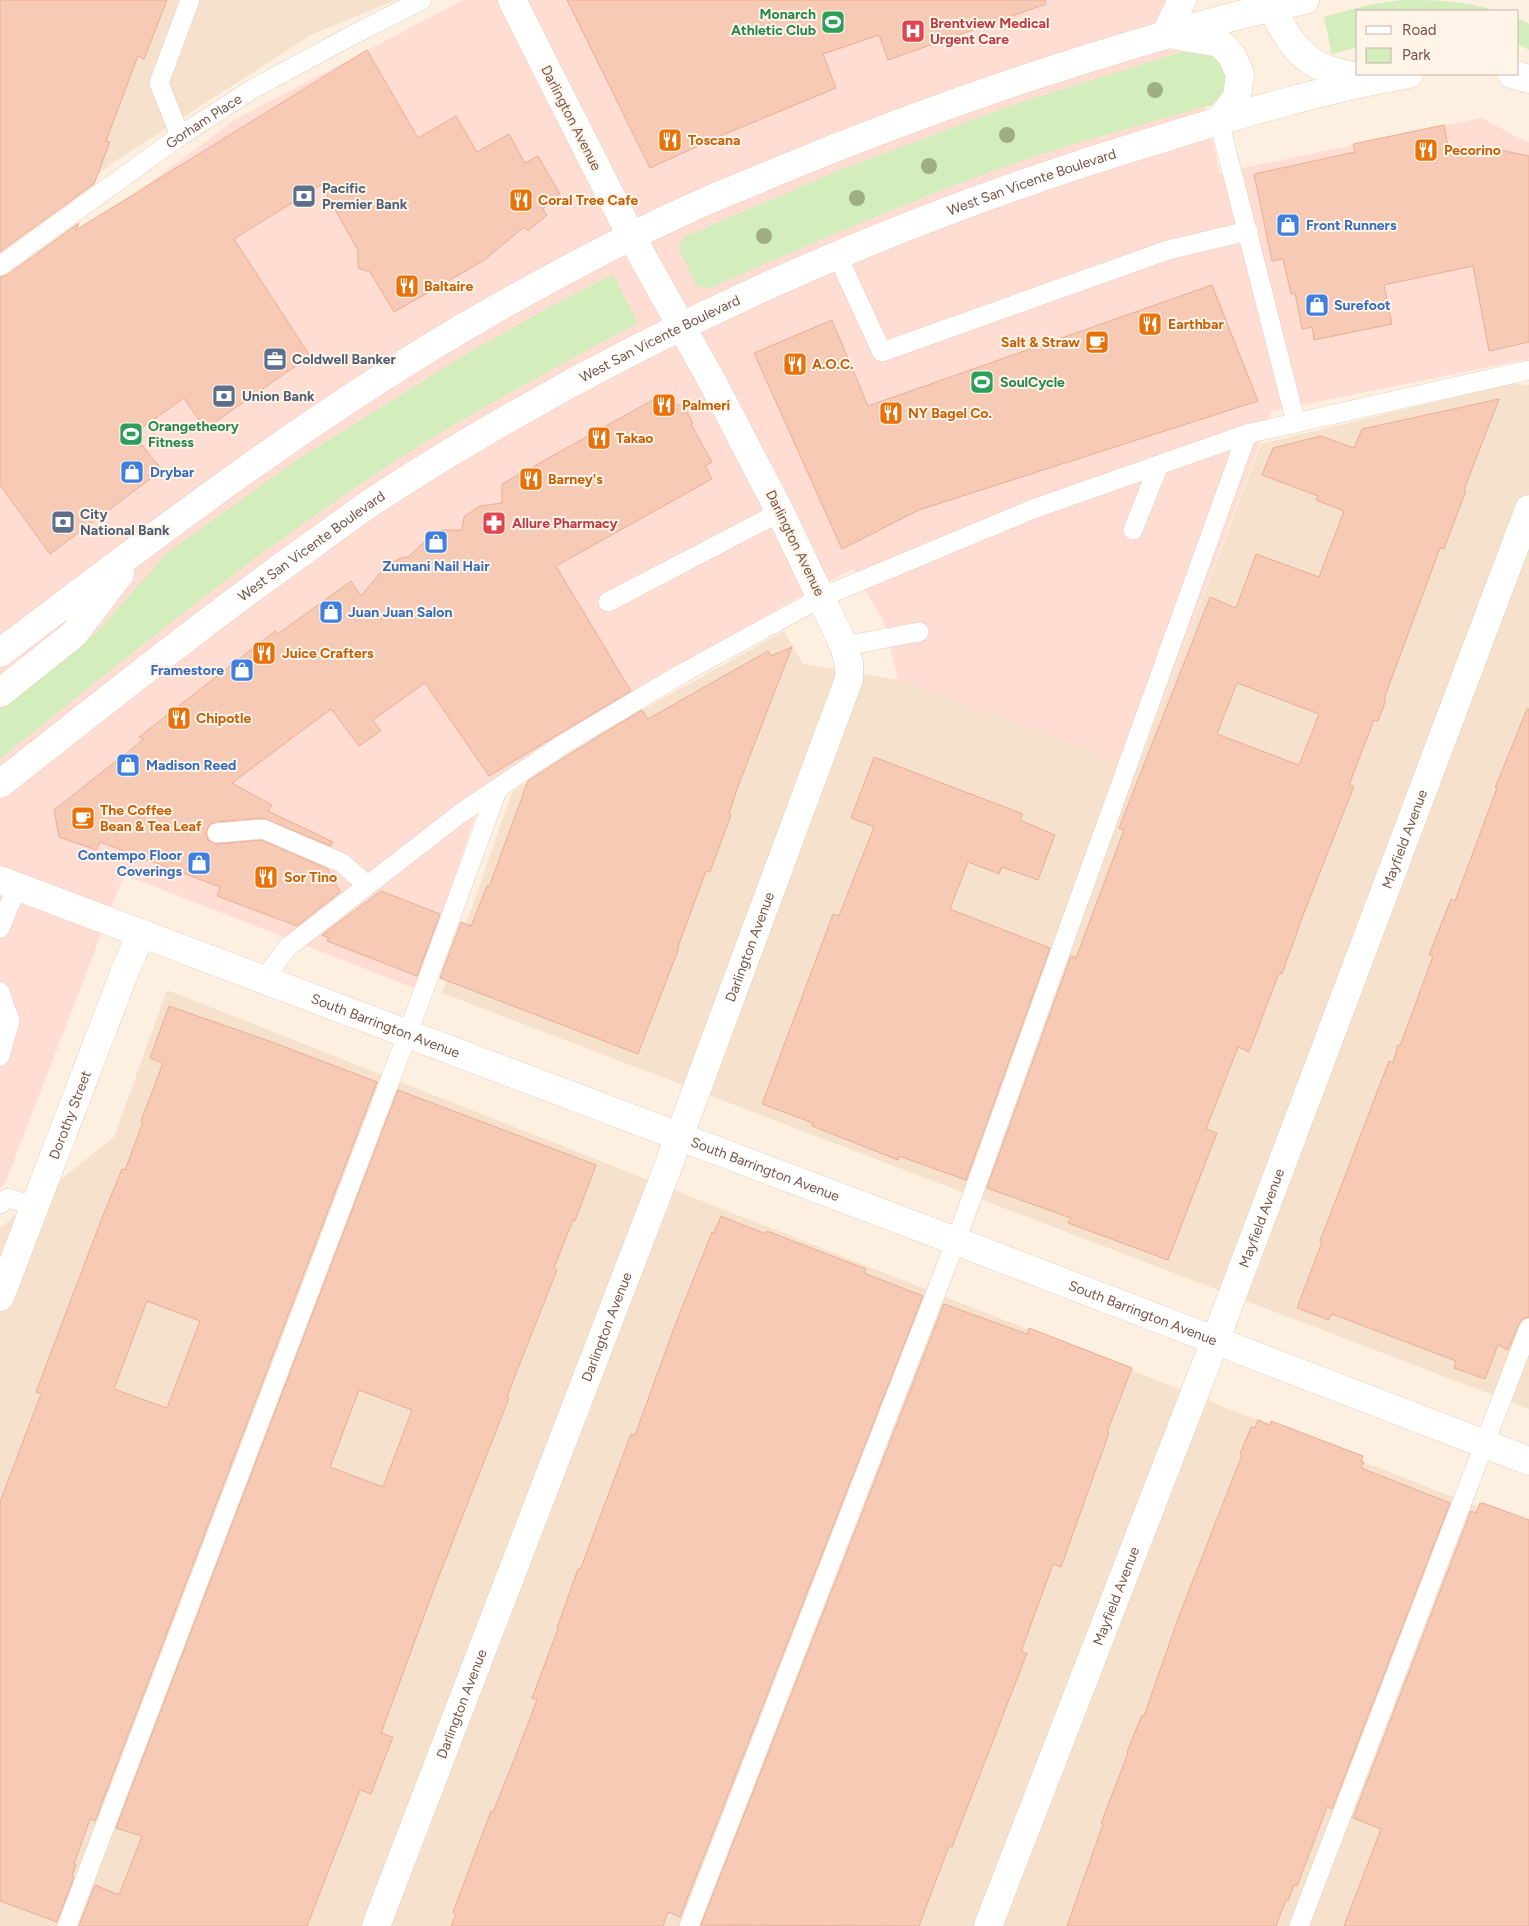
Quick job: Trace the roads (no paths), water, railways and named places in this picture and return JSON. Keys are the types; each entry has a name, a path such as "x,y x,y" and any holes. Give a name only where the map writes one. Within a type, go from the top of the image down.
{"street":[{"name":"Darlington Avenue","path":"376,1926 679,1136 849,679 849,662 844,646 780,512 682,326 631,236 512,0"},
{"path":"1165,34 1182,0"},
{"path":"0,653 144,543 348,400 490,313 631,236 684,210 954,102 1165,34 1270,4 1305,0"},
{"path":"1270,4 1285,35 1304,56 1326,69 1374,80"},
{"path":"1165,34 1220,43 1232,56 1240,74 1237,97 1219,121"},
{"name":"West San Vicente Boulevard","path":"0,784 244,594 382,496 508,419 682,326 837,255 961,205 1094,159 1219,121 1374,80 1404,75"},
{"path":"1515,75 1529,79"},
{"name":"Mayfield Avenue","path":"988,1926 1215,1341 1529,509"},
{"path":"0,693 74,634 144,543"},
{"name":"South Barrington Avenue","path":"8,884 408,1033 1529,1461"},
{"name":"Dorothy Street","path":"0,1297 123,976 141,934"}],"lane":[{"path":"180,136 159,83 190,0"},
{"name":"Gorham Place","path":"0,266 180,136 251,90 346,38 422,0"},
{"path":"1219,121 1296,423"},
{"path":"837,255 882,352 1168,250 1248,231"},
{"path":"264,980 288,947 440,828 498,788 565,743 681,674 822,597 1032,509 1247,434 1529,370"},
{"path":"689,1926 956,1241 1247,434"},
{"path":"1133,530 1159,465"},
{"path":"608,602 780,512"},
{"path":"844,646 919,632"},
{"path":"67,1926 408,1033 498,788"},
{"path":"216,833 263,829 342,863 367,885"},
{"path":"0,928 8,884"},
{"path":"0,992 10,1021 0,1056"},
{"path":"2,1197 35,1206"},
{"path":"1299,1926 1529,1328"}],"place":[{"name":"Monarch Athletic Club","path":"833,22"},
{"name":"Brentview Medical Urgent Care","path":"913,31"},
{"name":"Toscana","path":"670,140"},
{"name":"Pecorino","path":"1426,150"},
{"name":"Pacific Premier Bank","path":"304,196"},
{"name":"Coral Tree Cafe","path":"521,200"},
{"name":"Front Runners","path":"1288,225"},
{"name":"Baltaire","path":"407,286"},
{"name":"Surefoot","path":"1317,305"},
{"name":"Earthbar","path":"1150,324"},
{"name":"Salt & Straw","path":"1097,342"},
{"name":"Coldwell Banker","path":"275,359"},
{"name":"A.O.C.","path":"795,364"},
{"name":"SoulCycle","path":"982,382"},
{"name":"Union Bank","path":"224,396"},
{"name":"Palmeri","path":"664,405"},
{"name":"NY Bagel Co.","path":"891,413"},
{"name":"Orangetheory Fitness","path":"131,434"},
{"name":"Takao","path":"599,438"},
{"name":"Drybar","path":"132,472"},
{"name":"Barney's","path":"531,479"},
{"name":"City National Bank","path":"63,522"},
{"name":"Allure Pharmacy","path":"494,523"},
{"name":"Zumani Nail Hair","path":"436,542"},
{"name":"Juan Juan Salon","path":"331,612"},
{"name":"Juice Crafters","path":"264,653"},
{"name":"Framestore","path":"242,670"},
{"name":"Chipotle","path":"179,718"},
{"name":"Madison Reed","path":"128,765"},
{"name":"The Coffee Bean & Tea Leaf","path":"83,818"},
{"name":"Contempo Floor Coverings","path":"199,863"},
{"name":"Sor Tino","path":"266,877"}]}
